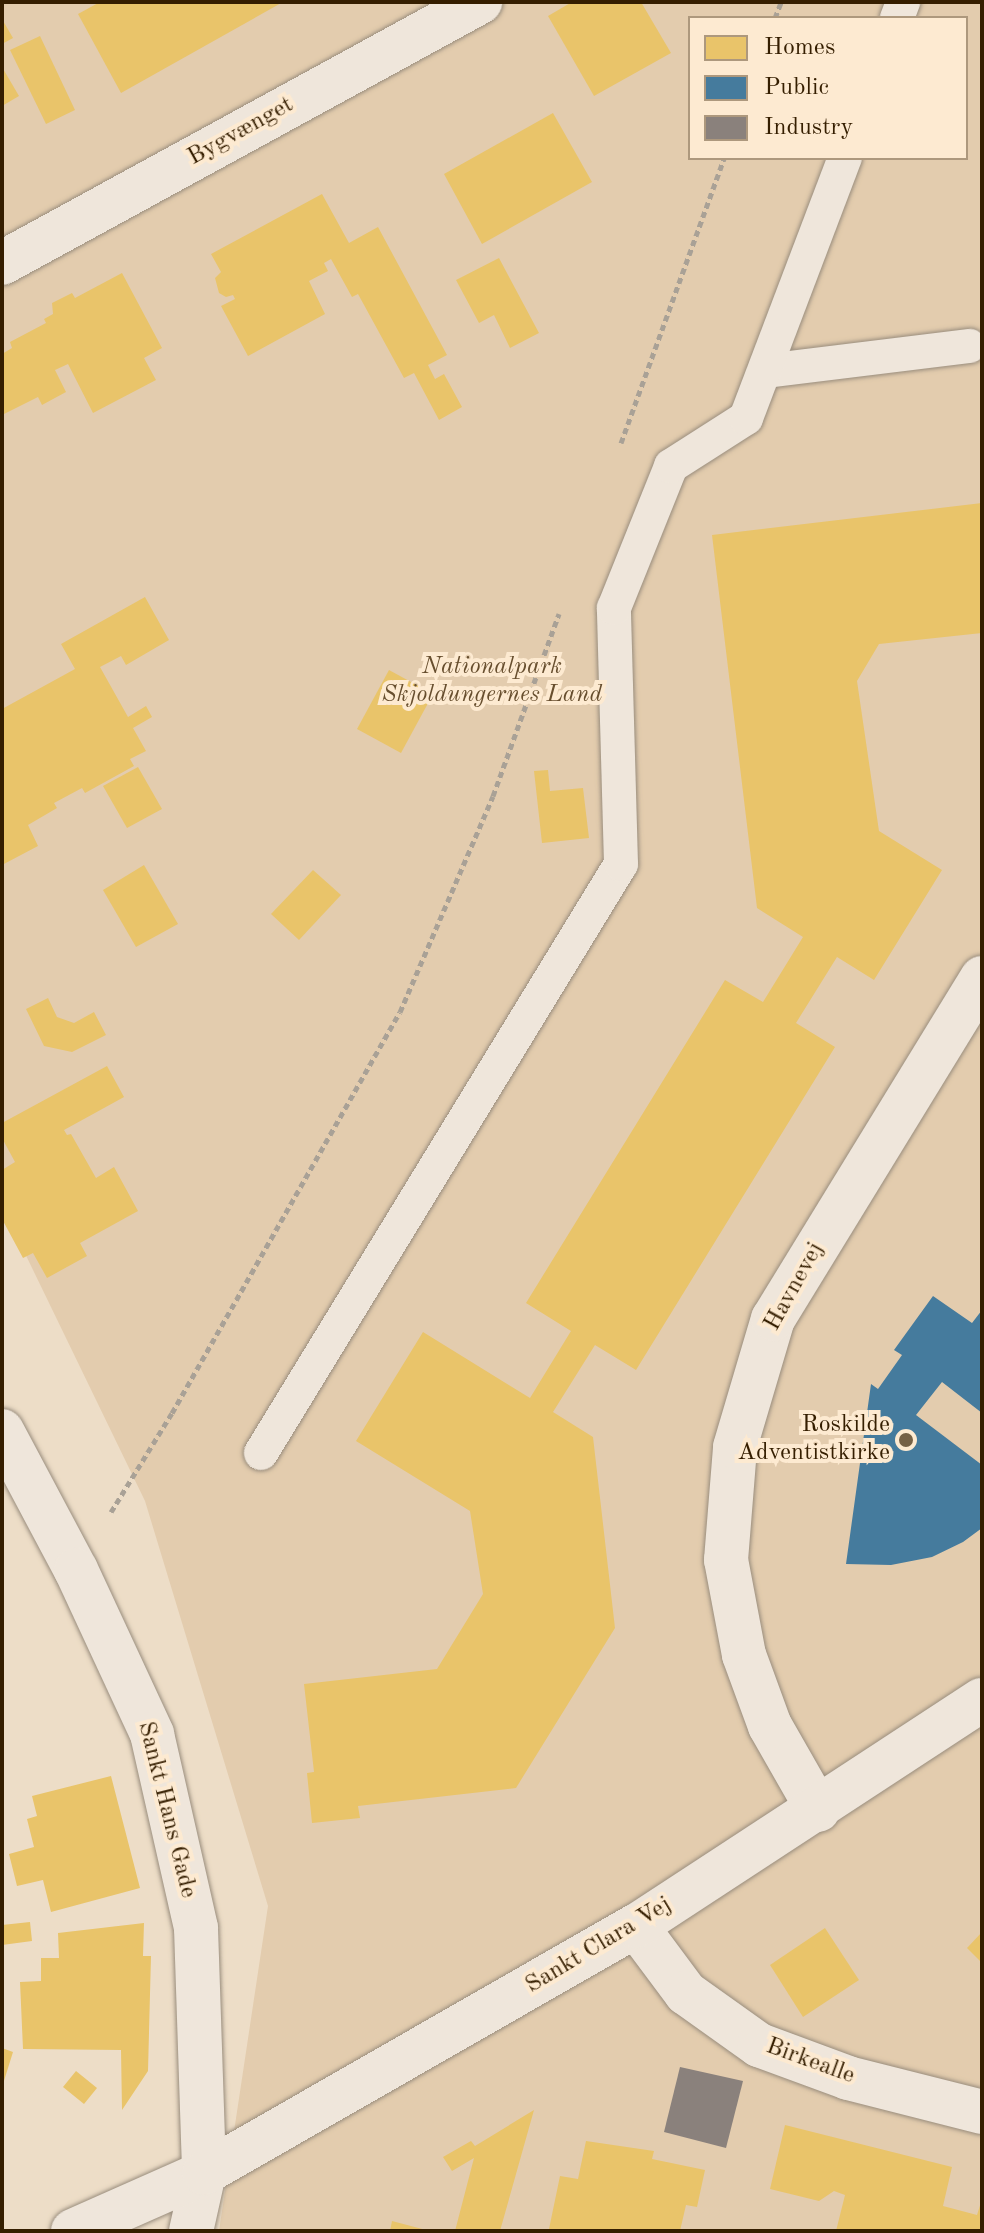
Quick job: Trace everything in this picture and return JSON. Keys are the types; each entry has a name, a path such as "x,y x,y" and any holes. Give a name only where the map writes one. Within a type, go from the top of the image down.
{"street":[{"name":"Bygvænget","path":"2,263 480,2"},
{"name":"Havnevej","path":"818,1810 770,1726 744,1655 726,1560 735,1447 773,1319 982,978"},
{"name":"Sankt Hans Gade","path":"2,1431 76,1570 152,1734 196,1928 204,2173 191,2231"},
{"name":"Sankt Clara Vej","path":"73,2231 204,2173 636,1926 818,1810 982,1700"},
{"name":"Birkealle","path":"636,1926 686,1993 759,2045 848,2078 982,2112"}],"lane":[{"path":"261,1453 621,864 614,608 671,466 746,418 844,160"},
{"path":"765,371 969,346"}],"path":[{"path":"617,455 723,160"},
{"path":"76,1570 172,1413 400,1012 493,796 563,603"}],"green space":[{"name":"Nationalpark Skjoldungernes Land","path":"2,2 982,2 982,2231 219,2231 268,1906 145,1501 2,1206"}],"building: Homes":[{"path":"100,2 283,2 121,93 78,14"},
{"path":"572,2 641,2 671,53 594,96 548,16"},
{"path":"2,19 13,38 2,44"},
{"path":"40,36 75,110 46,124 10,50"},
{"path":"2,67 19,96 2,106"},
{"path":"553,113 592,182 482,244 444,174"},
{"path":"322,194 349,243 378,227 447,355 428,365 435,379 444,374 462,407 439,420 414,373 404,378 358,294 352,297 331,259 324,263 328,271 309,281 325,314 248,356 221,306 235,299 233,295 226,297 219,293 215,278 221,272 211,254"},
{"path":"499,258 539,333 510,348 494,315 479,323 456,280"},
{"path":"122,273 162,348 144,358 156,380 93,413 68,364 55,370 66,392 42,405 38,397 2,415 2,354 12,348 10,342 46,323 44,319 53,314 52,303 72,293 75,298"},
{"path":"982,503 982,633 879,644 857,681 879,831 942,870 874,980 837,957 796,1023 835,1047 636,1370 595,1345 553,1412 593,1437 615,1628 516,1788 358,1806 360,1818 312,1823 307,1773 314,1772 304,1684 437,1669 483,1594 470,1511 356,1441 423,1332 530,1398 571,1331 526,1303 725,980 763,1002 803,937 757,908 712,535"},
{"path":"145,597 169,640 126,665 121,656 100,667 128,717 146,706 152,717 133,728 146,751 130,759 134,766 85,793 82,788 54,803 57,808 28,825 38,846 2,865 2,709 75,669 61,644"},
{"path":"389,670 433,694 401,753 357,729"},
{"path":"138,767 162,809 127,828 103,786"},
{"path":"548,770 550,791 583,788 589,838 542,843 534,771"},
{"path":"144,865 178,924 136,947 103,890"},
{"path":"313,870 341,895 299,940 271,914"},
{"path":"48,998 57,1017 74,1023 94,1012 106,1035 72,1052 44,1046 26,1009"},
{"path":"107,1066 124,1097 64,1130 67,1135 71,1134 96,1178 114,1167 138,1211 80,1243 87,1256 47,1278 33,1253 23,1258 2,1219 2,1170 15,1162 2,1138 2,1123"},
{"path":"111,1776 140,1888 51,1912 43,1880 17,1886 9,1854 34,1847 27,1819 37,1816 32,1796"},
{"path":"30,1922 32,1941 2,1945 2,1925"},
{"path":"144,1923 143,1956 151,1956 148,2071 122,2110 121,2050 23,2049 20,1982 41,1981 41,1958 59,1958 58,1933"},
{"path":"825,1928 859,1980 803,2017 770,1965"},
{"path":"982,1932 982,1963 967,1948"},
{"path":"2,2048 13,2052 3,2084 2,2084"},
{"path":"76,2071 97,2088 84,2104 63,2087"},
{"path":"534,2110 500,2231 455,2231 474,2158 452,2171 443,2157 471,2141 475,2146"},
{"path":"785,2125 952,2167 943,2206 977,2215 982,2199 982,2231 836,2231 845,2195 834,2191 819,2201 770,2189"},
{"path":"586,2141 654,2151 652,2159 705,2170 697,2207 686,2205 680,2231 549,2229 560,2176 578,2179"},
{"path":"392,2221 426,2230 426,2231 390,2231"}],"building: Public":[{"name":"Roskilde Adventistkirke","path":"933,1296 972,1323 982,1310 982,1413 942,1382 916,1415 982,1465 982,1528 963,1542 932,1557 891,1565 846,1564 871,1384 878,1389 902,1355 894,1350"}],"building: Industry":[{"path":"680,2067 743,2081 726,2148 664,2132"}],"place":[{"name":"Roskilde Adventistkirke","path":"906,1440"}]}
